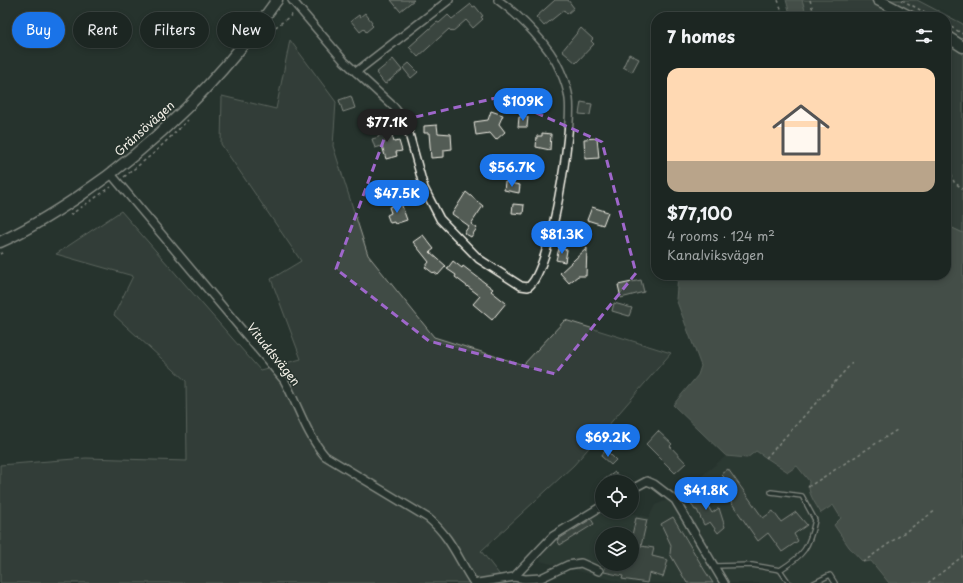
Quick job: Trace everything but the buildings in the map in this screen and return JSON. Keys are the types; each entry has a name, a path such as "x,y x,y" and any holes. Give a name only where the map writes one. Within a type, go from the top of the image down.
{"street":[{"name":"Gränsövägen","path":"0,242 62,208 111,174 146,147 222,72 277,0"},
{"path":"292,0 356,72 394,107 406,123 424,188 440,219 479,259 521,286 528,287 534,283 543,261 558,199 566,152 569,99 560,70 549,52 537,36 498,0"},
{"path":"356,72 449,0"},
{"path":"878,0 901,12"},
{"path":"951,39 963,47"},
{"name":"Vituddsvägen","path":"111,174 284,380 316,445 325,456 428,518 441,529 449,539 474,583"},
{"path":"639,486 648,481 676,500 724,583"},
{"path":"514,577 553,536 595,510"},
{"path":"478,583 514,577 525,579 541,578 568,565 581,563 595,568"}],"lane":[{"path":"714,566 752,565 780,570 798,558 811,538 816,520 802,496 771,492"},
{"path":"780,570 789,583"},
{"path":"814,583 830,575 836,583"}],"path":[{"path":"778,0 782,12"},
{"path":"810,0 814,12"},
{"path":"902,0 924,12"},
{"path":"951,27 963,34"},
{"path":"951,173 954,182 963,189"},
{"path":"766,458 852,363"},
{"path":"808,487 897,430"},
{"path":"863,562 936,510"},
{"path":"928,583 963,556"}],"highlighted area":[{"path":"500,97 602,142 636,273 555,374 429,341 336,269 390,123"}],"shaded area":[{"path":"786,0 802,0 806,12 790,12"},
{"path":"802,0 917,0 940,12 806,12"},
{"path":"951,18 963,24 963,233 951,227"},
{"path":"290,40 336,102 333,146 368,255 434,337 523,365 565,320 671,353 574,465 481,551 506,583 0,583 0,465 86,458 187,461 186,381 114,315 133,276 56,254 121,211 260,370 301,359 271,279 301,261 221,144 222,96 276,109"},
{"path":"951,227 963,233 963,583 889,583 871,561 863,562 849,547 834,525 841,518 833,505 821,513 810,494 809,481 797,466 788,472 756,451 747,458 726,456 673,405 698,375 701,366 676,299 678,280 951,280"},
{"path":"756,451 787,472 797,466 809,481 821,512 833,505 842,519 834,525 849,547 863,562 871,561 889,583 624,583 540,561 554,537 595,513 595,519 639,519 639,515 649,517 655,505 677,496 726,456 747,458"}]}
